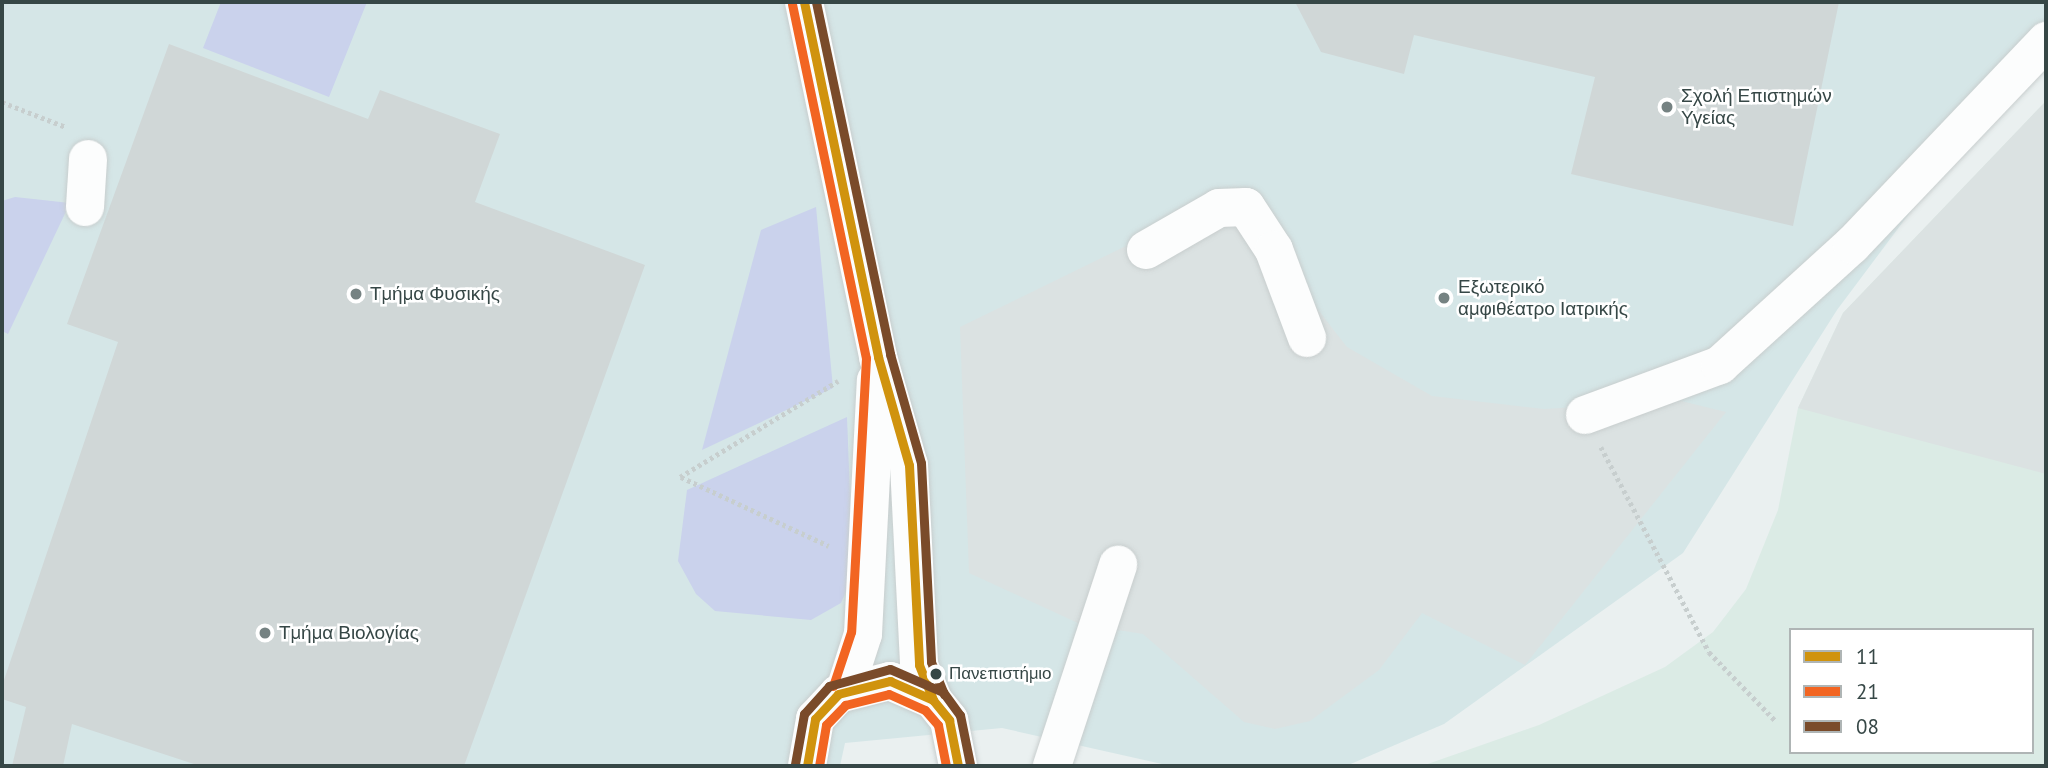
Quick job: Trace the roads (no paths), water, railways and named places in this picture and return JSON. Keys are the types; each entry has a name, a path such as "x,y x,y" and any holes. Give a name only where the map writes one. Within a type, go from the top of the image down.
{"street":[{"path":"804,2 878,357 909,465 919,665 933,700 953,731 958,766"},
{"path":"1585,415 1720,365 1852,245 2046,41"},
{"path":"80,144 85,207"},
{"path":"1146,250 1219,208 1246,207 1274,250 1307,338"},
{"path":"807,766 815,719 845,690 863,634 878,357"},
{"path":"1052,766 1118,565"},
{"path":"845,690 890,681 933,700"}],"place":[{"name":"Σχολή Επιστημών Υγείας","path":"1667,107"},
{"name":"Τμήμα Φυσικής","path":"356,294"},
{"name":"Εξωτερικό αμφιθέατρο Ιατρικής","path":"1444,298"},
{"name":"Τμήμα Βιολογίας","path":"265,633"},
{"name":"Πανεπιστήμιο","path":"936,674"}]}
